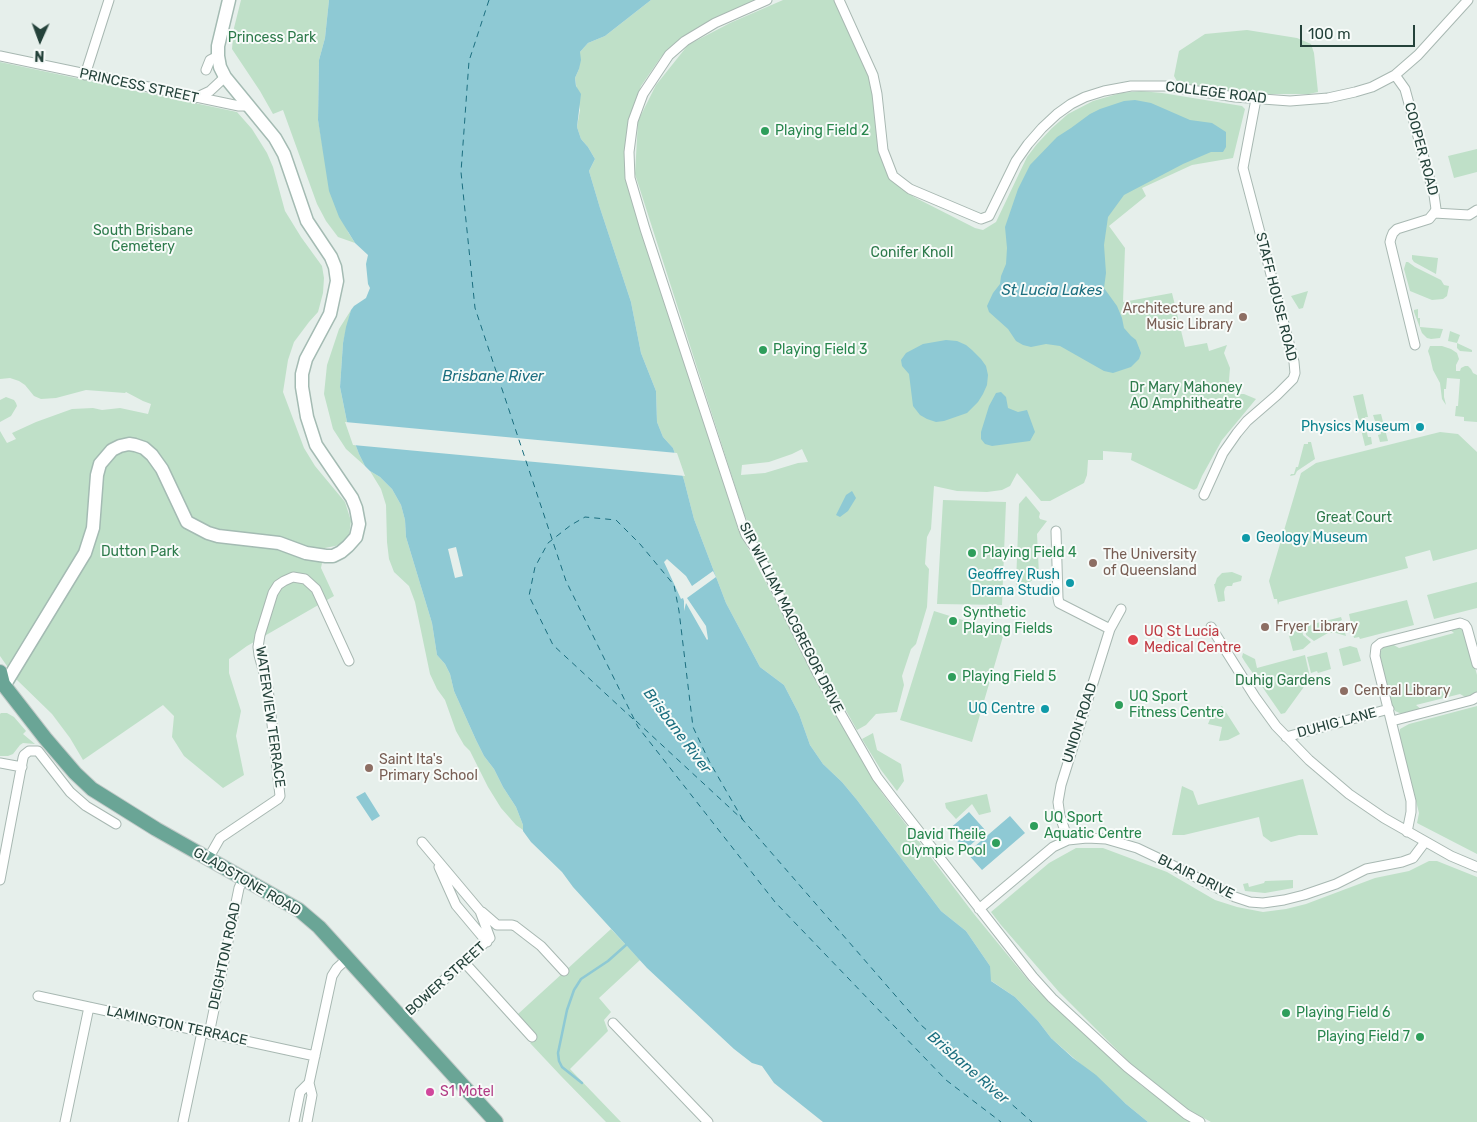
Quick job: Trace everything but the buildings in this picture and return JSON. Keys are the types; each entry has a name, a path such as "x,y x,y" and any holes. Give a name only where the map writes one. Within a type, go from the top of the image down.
{"main road":[{"name":"GLADSTONE ROAD","path":"1,684 75,773 92,789 149,825 299,910 319,927 496,1122"}],"street":[{"path":"85,75 109,0"},
{"path":"1,684 35,635 85,553 93,528 97,475 100,464 112,450 120,446 135,445 144,448 152,454 162,469 187,522 208,533 218,536 279,543 306,553 326,556 333,556 341,552 356,537 359,524 356,508 352,498 316,445 307,417 302,387 302,374 306,359 330,314 337,281 335,268 331,257 307,221 284,154 275,138 225,77 220,67 218,51 229,0"},
{"name":"SIR WILLIAM MACGREGOR DRIVE","path":"767,0 715,23 684,41 670,55 659,68 643,94 633,121 629,152 630,178 717,452 746,535 757,551 817,671 877,777 1033,977 1052,998 1127,1067 1179,1109 1200,1122"},
{"name":"COLLEGE ROAD","path":"839,0 873,75 883,150 893,176 910,190 981,219 988,216 1016,160 1028,144 1057,114 1085,97 1131,86 1166,86 1256,99 1290,101 1328,98 1372,87 1395,75 1418,55 1468,0"},
{"path":"206,70 210,60 218,51"},
{"name":"PRINCESS STREET","path":"0,56 195,98 239,106 250,106"},
{"name":"COOPER ROAD","path":"1395,75 1405,90 1434,195 1436,209 1429,219 1397,229 1393,233 1390,242 1415,345"},
{"path":"195,98 210,92 225,77"},
{"name":"STAFF HOUSE ROAD","path":"1204,495 1223,452 1237,433 1247,421 1293,380 1295,373 1294,362 1243,168 1256,99"},
{"path":"1434,213 1468,215 1477,210"},
{"path":"1056,531 1059,603 1110,630"},
{"name":"WATERVIEW TERRACE","path":"208,859 220,838 280,797 268,688 258,647 272,593 278,585 293,576 309,582 316,589 349,661"},
{"name":"UNION ROAD","path":"1068,840 1060,816 1058,802 1061,785 1110,630 1121,609"},
{"path":"1407,832 1412,801 1374,653 1376,647 1380,644 1461,624 1466,626 1468,630 1477,664"},
{"path":"1211,627 1255,698 1276,726 1309,760 1350,794 1384,818 1451,856 1477,867"},
{"path":"1392,721 1472,700 1477,697"},
{"name":"DUHIG LANE","path":"1286,737 1389,709"},
{"path":"0,879 24,755 29,751 34,750 38,752 70,792 86,806 116,824"},
{"path":"0,763 22,767"},
{"name":"BLAIR DRIVE","path":"979,908 1052,847 1068,840 1106,839 1137,848 1235,897 1250,902 1263,903 1304,895 1336,884 1366,869 1413,858 1425,842"},
{"path":"422,842 480,911 497,925 515,926 541,946 564,971"},
{"path":"438,861 443,877 456,904 488,941"},
{"name":"DEIGHTON ROAD","path":"183,1122 206,1033 239,888 243,879"},
{"path":"480,911 490,936 488,941"},
{"name":"BOWER STREET","path":"403,1018 488,941"},
{"path":"307,1122 312,1095 309,1083 332,976 337,968 348,958"},
{"path":"464,962 532,1037"},
{"name":"LAMINGTON TERRACE","path":"38,996 315,1056"},
{"path":"65,1122 89,1007"},
{"path":"613,1023 708,1122"},
{"path":"294,1122 300,1092 309,1083"}],"green space":[{"name":"Princess Park","path":"241,0 329,0 325,38 319,60 318,120 323,148 348,232 355,243 338,237 326,221 317,204 283,110 273,114 232,49 234,28"},
{"path":"651,0 755,0 682,38 661,57 641,86 629,121 626,151 666,305 739,531 861,759 882,793 974,914 1033,986 1142,1086 1193,1122 1148,1122 1051,1038 1015,997 990,980 990,966 966,931 941,911 857,800 823,764 810,745 799,714 784,685 760,667 726,603 694,519 673,448 663,437 657,422 656,391 641,353 631,302 589,171 595,159 581,139 577,127 580,110 575,78 579,69 580,52 588,43 605,36"},
{"path":"783,0 836,0 870,77 879,146 888,176 914,197 975,228 983,230 996,222 1027,157 1037,144 1068,114 1093,101 1121,93 1141,91 1242,106 1245,109 1233,158 1192,165 1142,188 1146,196 1109,226 1125,248 1123,302 1172,293 1185,347 1207,343 1209,351 1227,345 1224,353 1230,368 1229,380 1231,390 1235,394 1244,394 1256,399 1222,440 1197,488 1194,490 1131,460 1132,453 1103,451 1103,460 1088,460 1087,475 1084,483 1050,501 1041,501 1017,473 1010,486 1002,490 987,492 957,491 934,486 931,529 927,537 925,564 929,569 927,607 916,644 911,649 902,676 904,685 897,712 876,714 866,725 857,730 813,652 744,514 635,174 638,121 656,85 688,45 730,23","holes":["802,449 808,462 798,463 765,473 741,475 742,465 769,462"]},
{"path":"1247,30 1297,38 1311,44 1314,53 1318,92 1309,94 1270,94 1240,92 1178,83 1174,76 1179,51 1205,34"},
{"path":"0,62 237,112 252,129 267,153 273,167 285,211 322,266 324,278 323,293 318,312 294,342 288,360 283,392 304,448 315,466 345,502 351,521 349,535 340,545 325,548 321,568 334,596 247,646 229,659 229,673 241,711 236,736 244,775 223,788 184,756 172,737 174,716 163,705 83,760 70,738 52,714 16,679 0,656 0,431 7,443 16,439 12,433 72,409 93,408 102,410 120,408 148,414 151,404 126,392 86,390 56,398 41,399 34,396 19,381 10,378 0,379"},
{"path":"1477,149 1477,172 1454,178 1448,156"},
{"path":"1412,255 1438,258 1436,274 1414,262"},
{"path":"1406,262 1441,280 1444,285 1449,286 1447,296 1443,299 1432,300 1410,291 1404,269"},
{"path":"1308,291 1303,308 1299,309 1291,296"},
{"path":"1418,309 1420,327 1443,329 1440,338 1427,338 1422,333 1414,312 1414,310"},
{"path":"351,310 343,343 340,387 347,422 365,466 346,449 333,429 324,394 327,365 339,329"},
{"path":"1450,331 1460,335 1457,343 1448,341"},
{"path":"1457,343 1472,350 1472,352 1460,351 1457,348"},
{"path":"1430,346 1442,346 1451,349 1457,353 1459,359 1456,371 1460,371 1461,368 1468,366 1477,375 1477,422 1464,421 1464,417 1455,416 1456,406 1458,406 1460,379 1447,378 1446,389 1444,389 1446,405 1442,399 1440,383 1433,370 1428,351"},
{"path":"1363,394 1368,417 1365,417 1367,423 1365,424 1372,444 1365,446 1353,396"},
{"path":"6,397 14,400 17,406 11,416 0,422 0,400"},
{"path":"1381,414 1388,441 1380,442 1378,435 1381,434 1378,421 1375,421 1373,415"},
{"name":"Great Court","path":"1440,432 1458,434 1477,452 1477,549 1433,561 1430,550 1405,557 1408,568 1279,602 1278,605 1277,599 1274,599 1269,581 1301,473 1316,463"},
{"path":"1308,442 1311,442 1315,459 1297,471 1295,475 1290,476 1294,474 1296,467 1298,467 1304,444 1308,444"},
{"path":"370,471 380,477 392,489 401,505 405,520 406,537 432,623 437,655 445,664 450,674 454,691 484,756 494,769 516,807 523,830 501,808 488,787 470,751 456,731 445,700 430,674 415,602 409,586 394,572 389,559 386,505 381,489"},
{"path":"1026,496 1040,513 1040,519 1047,521 1037,534 1039,574 1022,589 1016,584 1019,504"},
{"name":"Playing Field 4","path":"943,500 1006,502 1002,605 937,604"},
{"path":"1232,572 1242,576 1241,581 1233,583 1232,586 1227,586 1224,592 1225,601 1218,602 1214,584 1222,573"},
{"path":"1477,582 1477,608 1434,619 1427,595"},
{"path":"1407,600 1414,625 1360,639 1359,637 1354,638 1349,614"},
{"name":"Playing Field 5","path":"934,611 1004,633 972,742 900,720"},
{"path":"1341,617 1342,620 1338,622 1338,626 1344,629 1346,636 1328,633 1314,641 1306,635 1305,626"},
{"path":"1459,628 1465,631 1477,675 1477,693 1467,698 1460,694 1416,705 1422,710 1402,714 1395,711 1379,657 1382,648 1392,644 1399,648 1454,633 1449,629"},
{"path":"1302,629 1303,635 1311,642 1303,649 1293,651 1288,632"},
{"path":"1350,646 1357,648 1361,661 1343,666 1339,649"},
{"path":"1327,652 1331,669 1311,673 1307,657"},
{"name":"Duhig Gardens","path":"1243,653 1255,659 1257,668 1305,655 1311,682 1306,684 1285,713 1281,714 1245,662 1242,657"},
{"path":"1222,706 1240,734 1228,740 1219,741 1222,727 1208,724 1213,712"},
{"path":"1477,706 1477,854 1417,823 1419,813 1399,734 1400,729 1409,724"},
{"path":"1,713 7,713 14,717 26,731 23,734 35,744 23,743 13,754 0,756"},
{"path":"873,733 877,750 901,764 904,781 897,791 881,770 862,739"},
{"path":"1303,779 1318,835 1299,835 1271,842 1263,836 1259,817 1184,835 1172,835 1182,786 1193,791 1198,805"},
{"path":"987,794 991,812 979,815 972,804 956,819 946,808 945,803"},
{"path":"1076,848 1103,848 1167,872 1215,900 1263,912 1306,904 1375,878 1409,871 1429,861 1437,861 1477,877 1477,1122 1211,1122 1189,1110 1130,1063 1059,992 991,912 1049,863"},
{"path":"1293,880 1293,888 1265,893 1245,891 1243,884 1248,883 1249,887 1264,883 1265,881"},
{"path":"611,929 640,960 599,998 611,1012 604,1020 608,1031 570,1069 621,1122 606,1122 561,1076 530,1043 537,1036 518,1014"}],"water":[{"name":"Brisbane River","path":"329,0 651,0 605,36 588,43 580,52 581,60 575,78 576,86 581,94 577,127 581,139 595,159 589,171 631,302 641,353 656,391 657,422 663,437 673,448 694,519 726,603 760,667 784,685 799,714 810,745 823,764 857,800 941,911 966,931 990,966 991,981 1015,997 1051,1038 1148,1122 823,1122 774,1083 762,1066 752,1063 734,1049 647,968 573,887 562,872 531,842 523,831 523,825 516,807 494,769 484,756 454,691 450,674 445,664 437,655 432,623 406,537 405,520 401,505 392,489 365,466 347,422 340,387 343,343 351,310 366,298 370,288 366,264 368,255 355,243 339,217 329,191 318,120 319,60 325,38"},
{"name":"St Lucia Lakes","path":"1135,100 1151,103 1190,120 1212,123 1226,132 1226,147 1223,152 1211,152 1183,164 1124,195 1108,217 1104,245 1106,273 1104,288 1117,306 1124,328 1136,340 1141,353 1139,359 1131,367 1113,373 1104,371 1060,346 1046,344 1031,347 1023,345 1016,341 1008,329 989,312 987,306 1000,284 1006,264 1005,227 1018,189 1030,165 1057,137 1090,114 1124,101"},
{"path":"946,340 957,341 966,345 981,359 986,366 988,375 987,385 978,402 967,413 936,422 920,415 913,406 909,374 902,366 901,360 906,353 923,344"},
{"path":"1001,392 1006,397 1008,408 1018,412 1027,410 1035,432 1030,441 992,446 985,444 981,439 981,432 989,406 996,393"},
{"path":"852,491 856,498 848,511 840,517 836,515 846,495"},
{"path":"365,792 380,816 372,821 356,797"},
{"path":"969,812 986,831 965,850 948,830"},
{"name":"David Theile Olympic Pool","path":"1010,816 1025,833 982,870 967,853"}],"pier":[{"path":"345,422 677,453 685,476 353,445"},
{"path":"456,547 463,576 455,578 448,549"},
{"path":"667,559 686,576 692,586 713,571 716,577 687,598 706,626 707,640 686,603 684,611 683,598 681,599 664,562"}],"waterway":[{"path":"582,1083 562,1067 559,1061 558,1053 567,1010 574,990 581,979 608,961 626,945"}],"ferry route":[{"path":"489,0 469,61 461,172 475,308 566,581 638,727 775,902 946,1080 1001,1122"},
{"path":"633,719 553,645 529,596 535,567 548,543 571,525 585,517 616,520 640,544 674,585 679,611 693,727 709,761 743,820"},
{"path":"636,721 743,820 921,1025 1032,1122"}],"place":[{"name":"Playing Field 2","path":"765,131"},
{"name":"Architecture and Music Library","path":"1243,317"},
{"name":"Playing Field 3","path":"763,350"},
{"name":"Physics Museum","path":"1420,427"},
{"name":"Geology Museum","path":"1246,538"},
{"name":"Playing Field 4","path":"972,553"},
{"name":"The University of Queensland","path":"1093,563"},
{"name":"Geoffrey Rush Drama Studio","path":"1070,583"},
{"name":"Synthetic Playing Fields","path":"953,621"},
{"name":"Fryer Library","path":"1265,627"},
{"name":"UQ St Lucia Medical Centre","path":"1133,640"},
{"name":"Playing Field 5","path":"952,677"},
{"name":"Central Library","path":"1344,691"},
{"name":"UQ Sport Fitness Centre","path":"1119,705"},
{"name":"UQ Centre","path":"1045,709"},
{"name":"Saint Ita's Primary School","path":"369,768"},
{"name":"UQ Sport Aquatic Centre","path":"1034,826"},
{"name":"David Theile Olympic Pool","path":"996,843"},
{"name":"Playing Field 6","path":"1286,1013"},
{"name":"Playing Field 7","path":"1420,1037"},
{"name":"S1 Motel","path":"430,1092"}],"park label":[{"name":"South Brisbane Cemetery","path":"143,240"},
{"name":"Conifer Knoll","path":"912,253"},
{"name":"Dr Mary Mahoney AO Amphitheatre","path":"1186,396"},
{"name":"Dutton Park","path":"140,552"}]}
